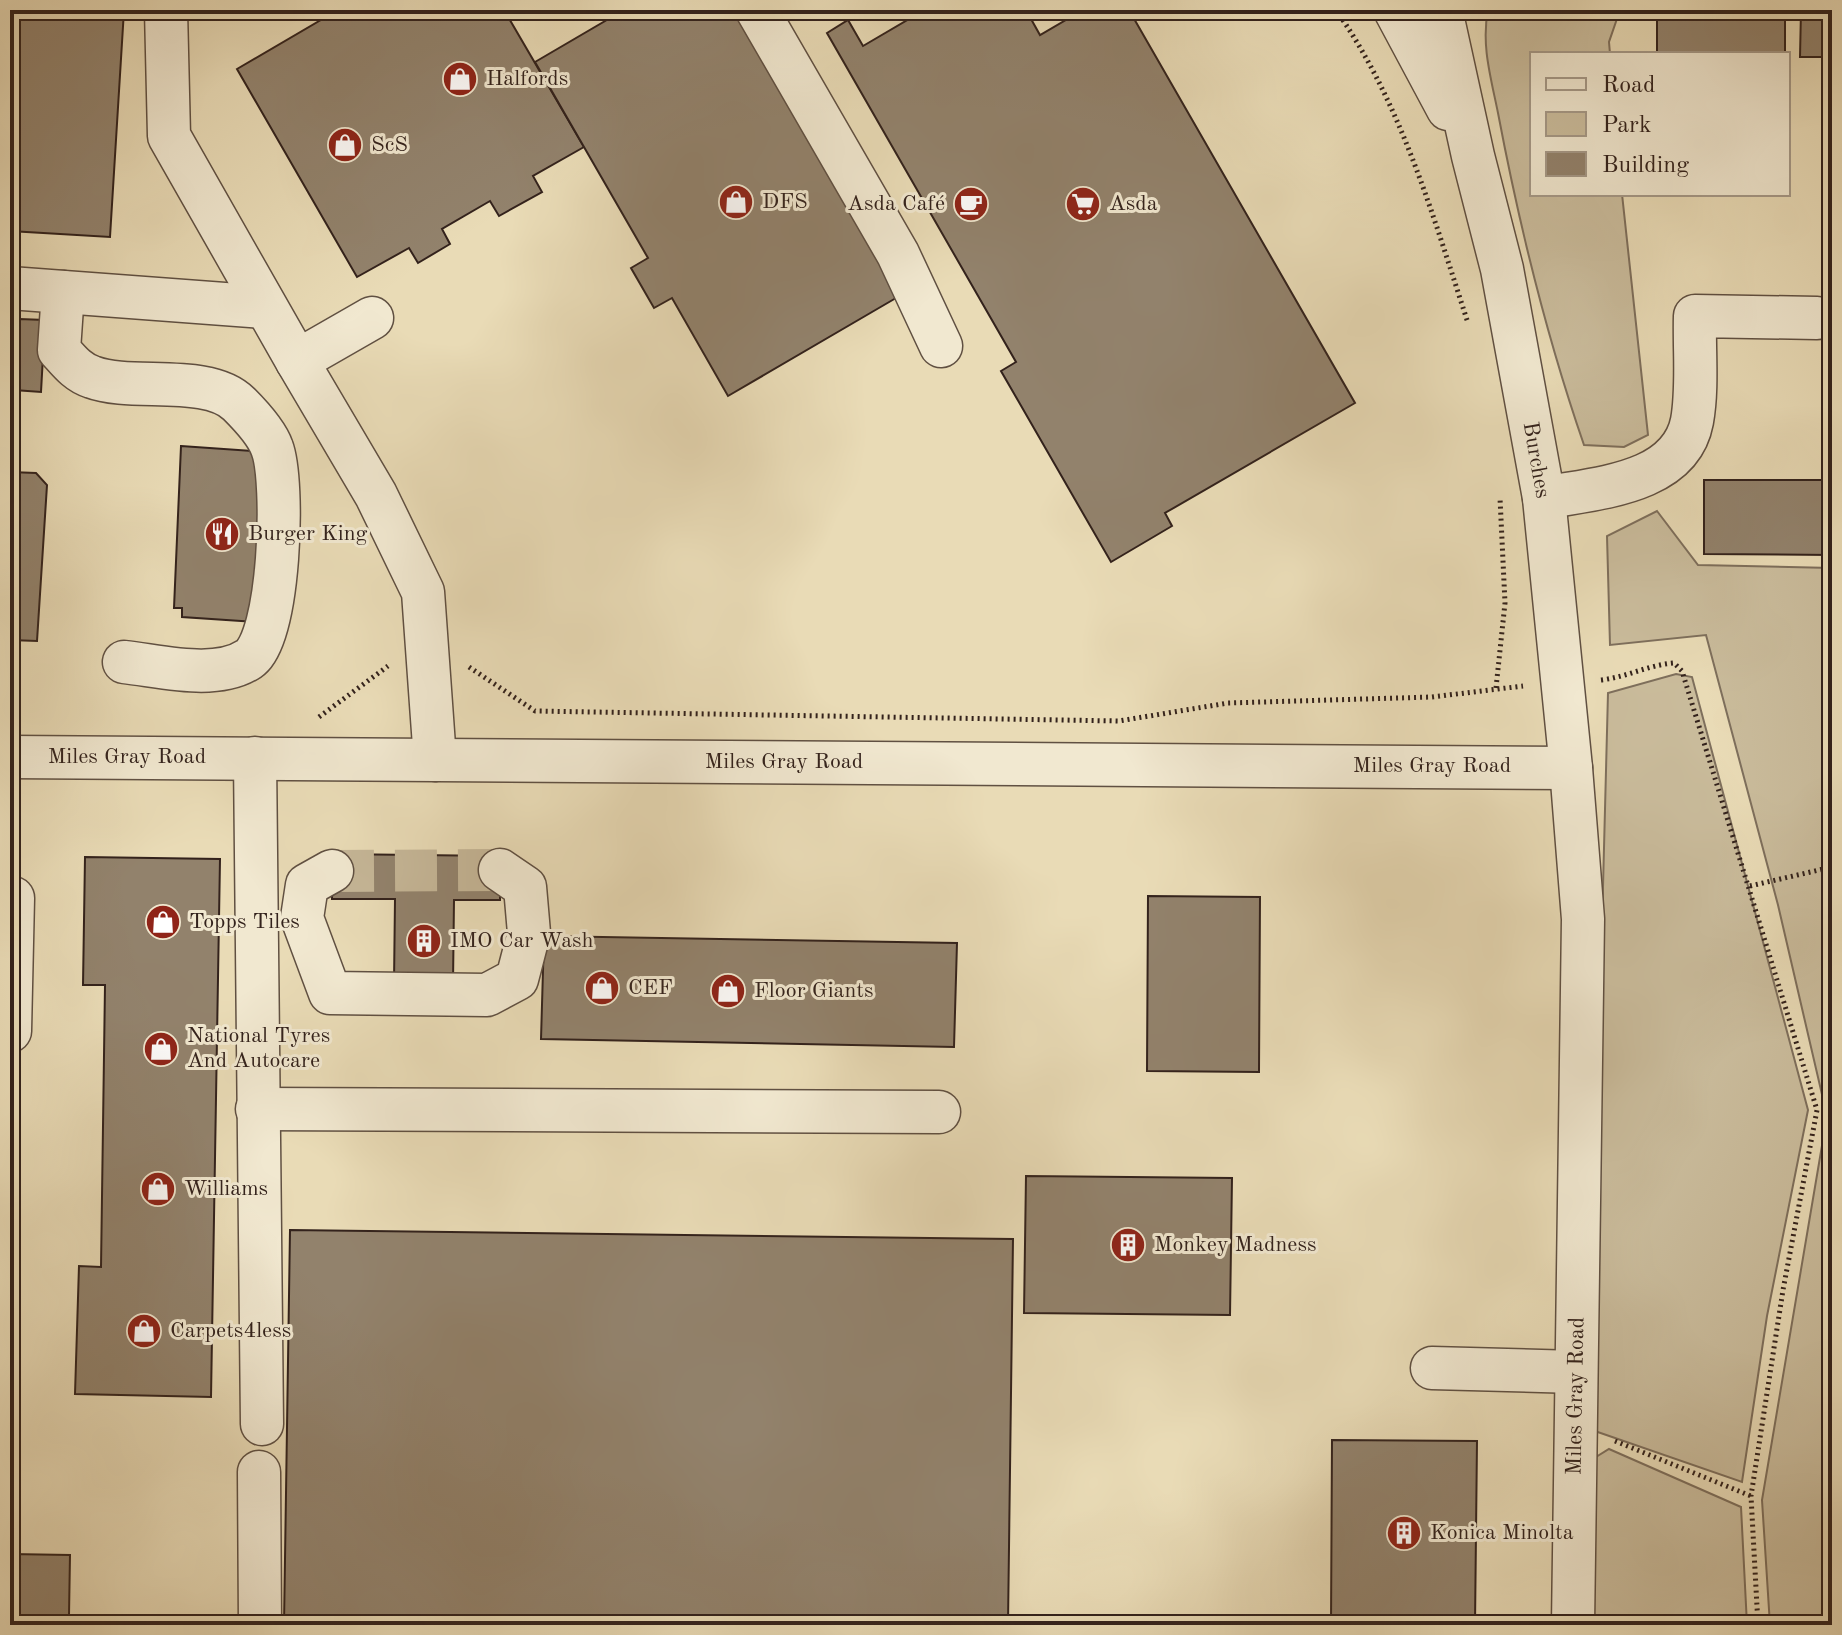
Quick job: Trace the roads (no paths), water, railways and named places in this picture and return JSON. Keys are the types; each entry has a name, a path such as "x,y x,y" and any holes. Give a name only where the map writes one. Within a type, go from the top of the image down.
{"street":[{"path":"166,10 169,136 264,307 376,495 423,592 435,760"},
{"path":"757,10 898,254 941,346"},
{"name":"Burches","path":"1395,10 1473,156"},
{"name":"Burches","path":"1441,10 1502,269 1544,498 1571,768"},
{"path":"1465,10 1473,156"},
{"path":"10,288 264,307"},
{"path":"63,292 59,350 76,369 93,378 208,390 237,402 272,446 280,483 277,557 265,638 251,659 216,670 124,662"},
{"path":"1544,498 1650,474 1678,451 1691,423 1695,316 1817,318"},
{"path":"297,361 372,318"},
{"name":"Miles Gray Road","path":"10,757 1571,768 1583,919 1573,1625"},
{"path":"255,758 262,1424"},
{"path":"332,871 307,885 302,918 330,993 487,995 517,979 529,933 525,887 500,870"},
{"path":"10,1031 13,898"},
{"path":"257,917 302,918"},
{"path":"257,1109 939,1112"},
{"path":"1432,1368 1576,1372"},
{"path":"259,1472 260,1625"}],"tunnel":[{"path":"332,871 500,870"}],"place":[{"name":"Halfords","path":"460,79"},
{"name":"ScS","path":"345,145"},
{"name":"DFS","path":"736,202"},
{"name":"Asda Café","path":"971,204"},
{"name":"Asda","path":"1083,204"},
{"name":"Burger King","path":"222,534"},
{"name":"Topps Tiles","path":"163,922"},
{"name":"IMO Car Wash","path":"424,941"},
{"name":"CEF","path":"602,988"},
{"name":"Floor Giants","path":"728,991"},
{"name":"National Tyres And Autocare","path":"161,1049"},
{"name":"Williams","path":"158,1189"},
{"name":"Monkey Madness","path":"1128,1245"},
{"name":"Carpets4less","path":"144,1331"},
{"name":"Konica Minolta","path":"1404,1533"}]}
